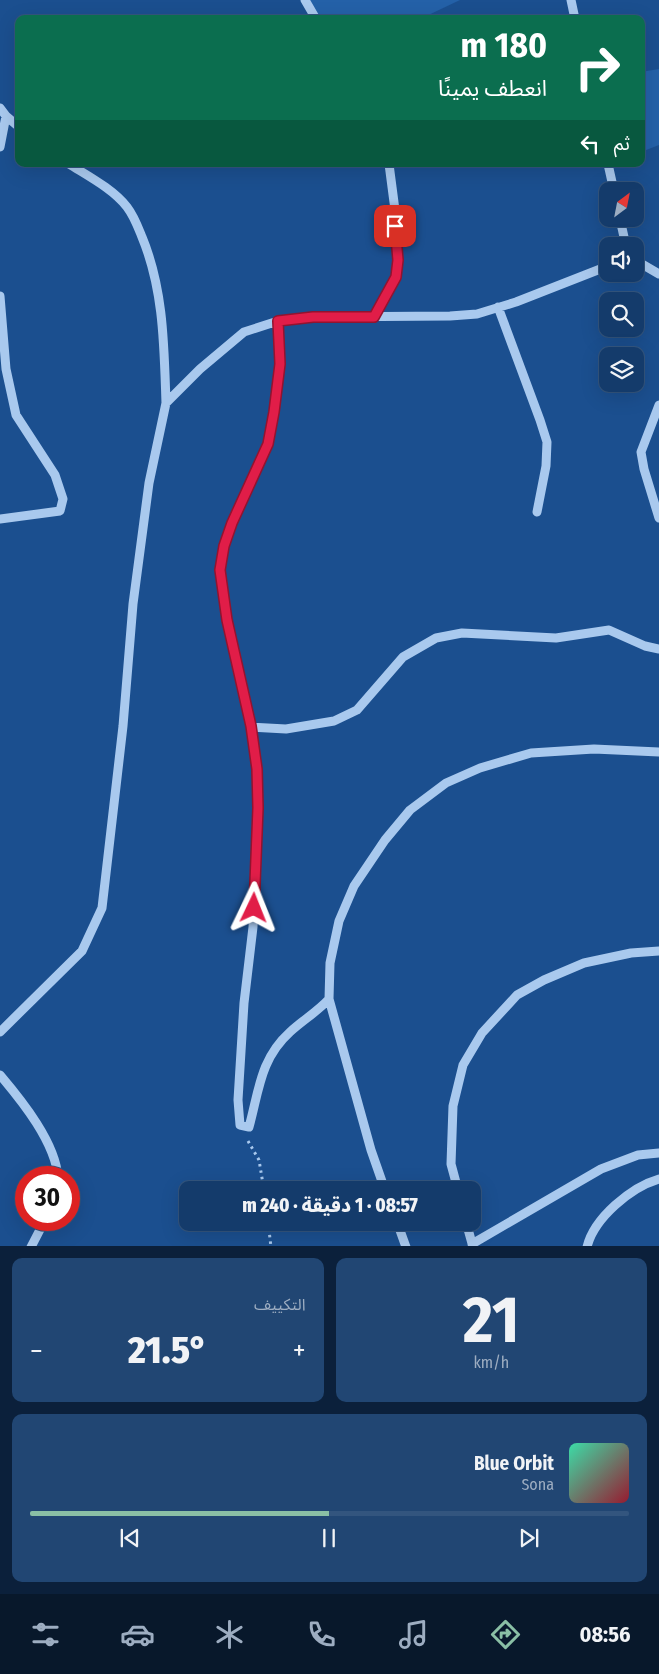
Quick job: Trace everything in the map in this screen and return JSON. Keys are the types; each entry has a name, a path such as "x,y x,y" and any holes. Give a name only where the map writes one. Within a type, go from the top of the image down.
{"street":[{"path":"305,0 314,15"},
{"path":"571,0 574,15"},
{"path":"3,112 15,123"},
{"path":"0,147 3,112"},
{"path":"0,1032 82,951 102,908 124,726 133,604 149,484 166,403 163,324 152,260 135,218 127,206 73,167"},
{"path":"374,317 396,277 398,260 395,210 389,167"},
{"path":"609,167 612,182"},
{"path":"644,265 659,274"},
{"path":"166,403 200,369 244,332 278,321 313,317 450,316 477,314 599,269"},
{"path":"0,296 6,369 16,415 54,475 63,499 60,511 0,519"},
{"path":"498,307 547,442 546,466 537,512"},
{"path":"278,321 280,364 268,444 232,523 224,546 220,570 227,620 251,726 257,769 258,808 253,928 244,1003 238,1100 240,1125 248,1127 263,1069 272,1051 290,1032 322,1007 329,999"},
{"path":"659,405 641,452 644,469 656,500 659,518"},
{"path":"251,726 286,729 334,720 357,710 403,658 436,638 462,633 556,638 609,630 645,646 659,649"},
{"path":"382,1181 371,1150 329,999 330,963 339,921 354,886 385,840 410,810 446,783 480,768 531,753 594,749 659,752"},
{"path":"456,1181 451,1164 454,1106 463,1065 482,1033 517,996 544,980 584,963 631,953 659,951"},
{"path":"0,1075 12,1089 50,1147 55,1166"},
{"path":"468,1231 472,1245 601,1169 638,1155 659,1153"},
{"path":"587,1246 590,1236 604,1217 626,1196 659,1179"},
{"path":"31,1246 39,1231"},
{"path":"400,1231 406,1246"}],"path":[{"path":"240,1125 259,1160 262,1181"},
{"path":"270,1231 272,1246"}],"shaded area":[{"path":"303,0 460,0 428,15 314,15"},
{"path":"659,69 659,145 645,150 645,71"}],"route":[{"path":"254,908 258,808 257,769 251,726 238,676 227,620 220,570 224,546 232,523 268,444 280,364 278,321 313,317 374,317 396,277 398,260 395,226"}]}
